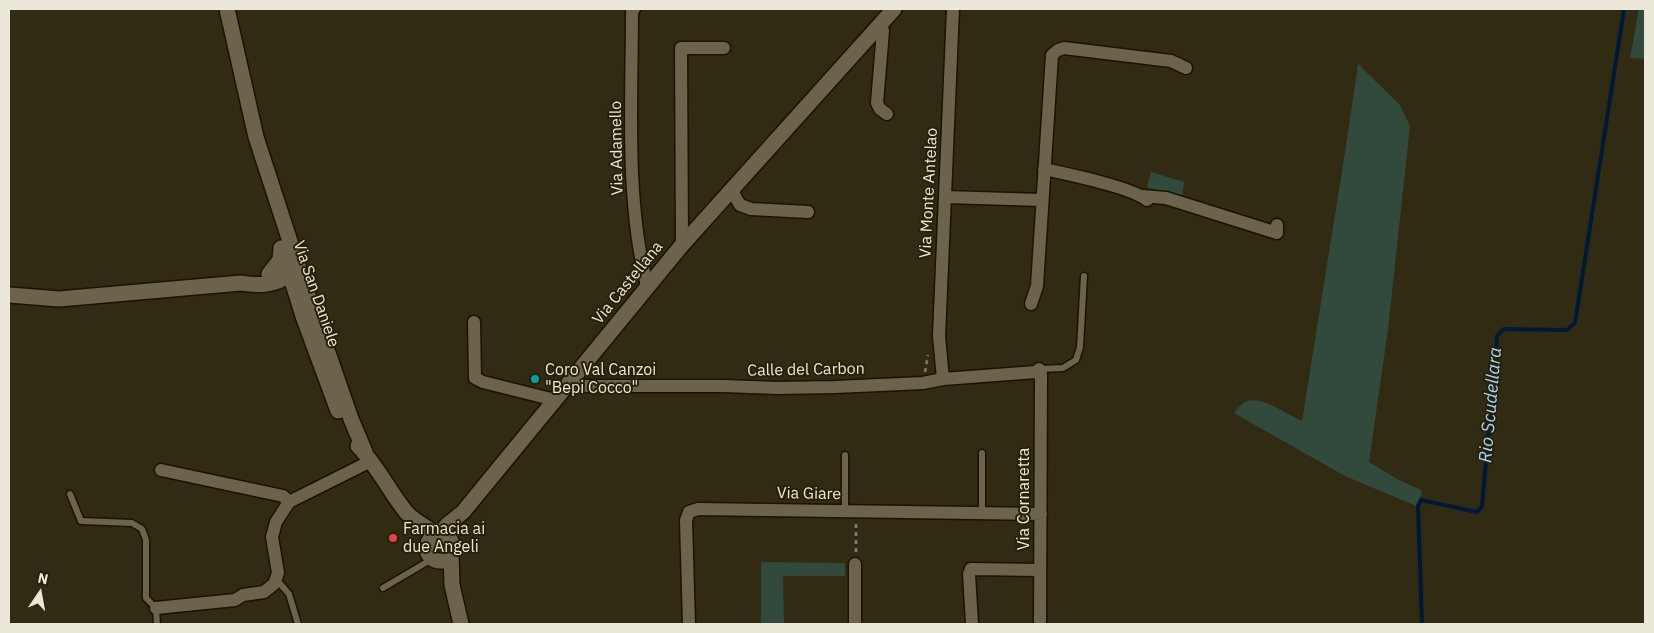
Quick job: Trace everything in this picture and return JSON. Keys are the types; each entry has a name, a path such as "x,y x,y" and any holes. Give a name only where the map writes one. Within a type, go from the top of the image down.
{"street":[{"name":"Via San Daniele","path":"227,9 256,138 261,169 281,248 299,303 345,427 350,437 368,457 406,512 417,523 434,547 448,538 452,550"},
{"name":"Via Adamello","path":"634,9 632,12 631,168 637,234 647,286"},
{"name":"Via Castellana","path":"461,624 452,585 434,547 448,524 462,512 682,245 894,9"},
{"name":"Via Monte Antelao","path":"943,378 939,336 953,9"},
{"path":"881,24 883,31 877,103 880,110 887,114"},
{"path":"682,245 681,48 724,48"},
{"path":"1031,304 1037,286 1052,55 1064,48 1171,60 1186,68"},
{"name":"Via San Daniele","path":"256,138 351,419 368,457"},
{"path":"1044,169 1113,186 1146,199 1166,198 1277,233 1277,225"},
{"path":"732,191 740,205 751,209 808,212"},
{"path":"945,197 1042,200"},
{"path":"9,295 58,299 283,279 292,269 284,242 286,231"},
{"path":"269,279 280,260 281,248"},
{"path":"290,272 295,276 309,315 315,315"},
{"path":"269,279 299,303"},
{"path":"474,322 475,378 483,382 555,400"},
{"name":"Calle del Carbon","path":"566,386 834,388 923,383 943,378 1040,371"},
{"name":"Via Cornaretta","path":"1040,371 1040,624"},
{"path":"156,608 235,600 243,596 264,592 274,584 278,572 272,538 276,522 289,502 368,457"},
{"path":"161,470 283,496 289,502"},
{"name":"Via Giare","path":"689,624 686,520 690,512 698,509 1041,514"},
{"name":"Via Castellana","path":"452,585 452,550 462,512"},
{"path":"434,547 442,561 452,550"},
{"path":"855,564 855,624"},
{"path":"972,624 969,574 971,569 1040,570"}],"lane":[{"path":"1040,371 1064,368 1076,360 1080,347 1084,276"},
{"path":"982,452 982,513"},
{"path":"845,455 845,511"},
{"path":"70,494 82,520 132,523 142,529 146,540 146,598 156,608 157,624"},
{"path":"382,588 426,562 434,547"},
{"path":"276,579 289,594 298,624"}],"path":[{"path":"855,564 856,518"}],"green space":[{"path":"1639,9 1645,9 1645,59 1630,58"},
{"path":"1358,64 1400,105 1410,126 1388,329 1369,462 1397,479 1421,490 1422,493 1416,506 1345,476 1234,413 1242,404 1256,400 1272,405 1302,421"},
{"path":"1151,172 1184,182 1182,199 1147,187"},
{"path":"761,562 845,563 845,576 783,576 784,624 761,624"}],"waterway":[{"name":"Rio Scudellara","path":"1422,624 1418,506 1421,500 1477,512 1482,506 1497,336 1504,329 1567,330 1575,323 1624,9"}],"place":[{"name":"Coro Val Canzoi \"Bepi Cocco\"","path":"535,379"},
{"name":"Farmacia ai due Angeli","path":"393,538"}]}
